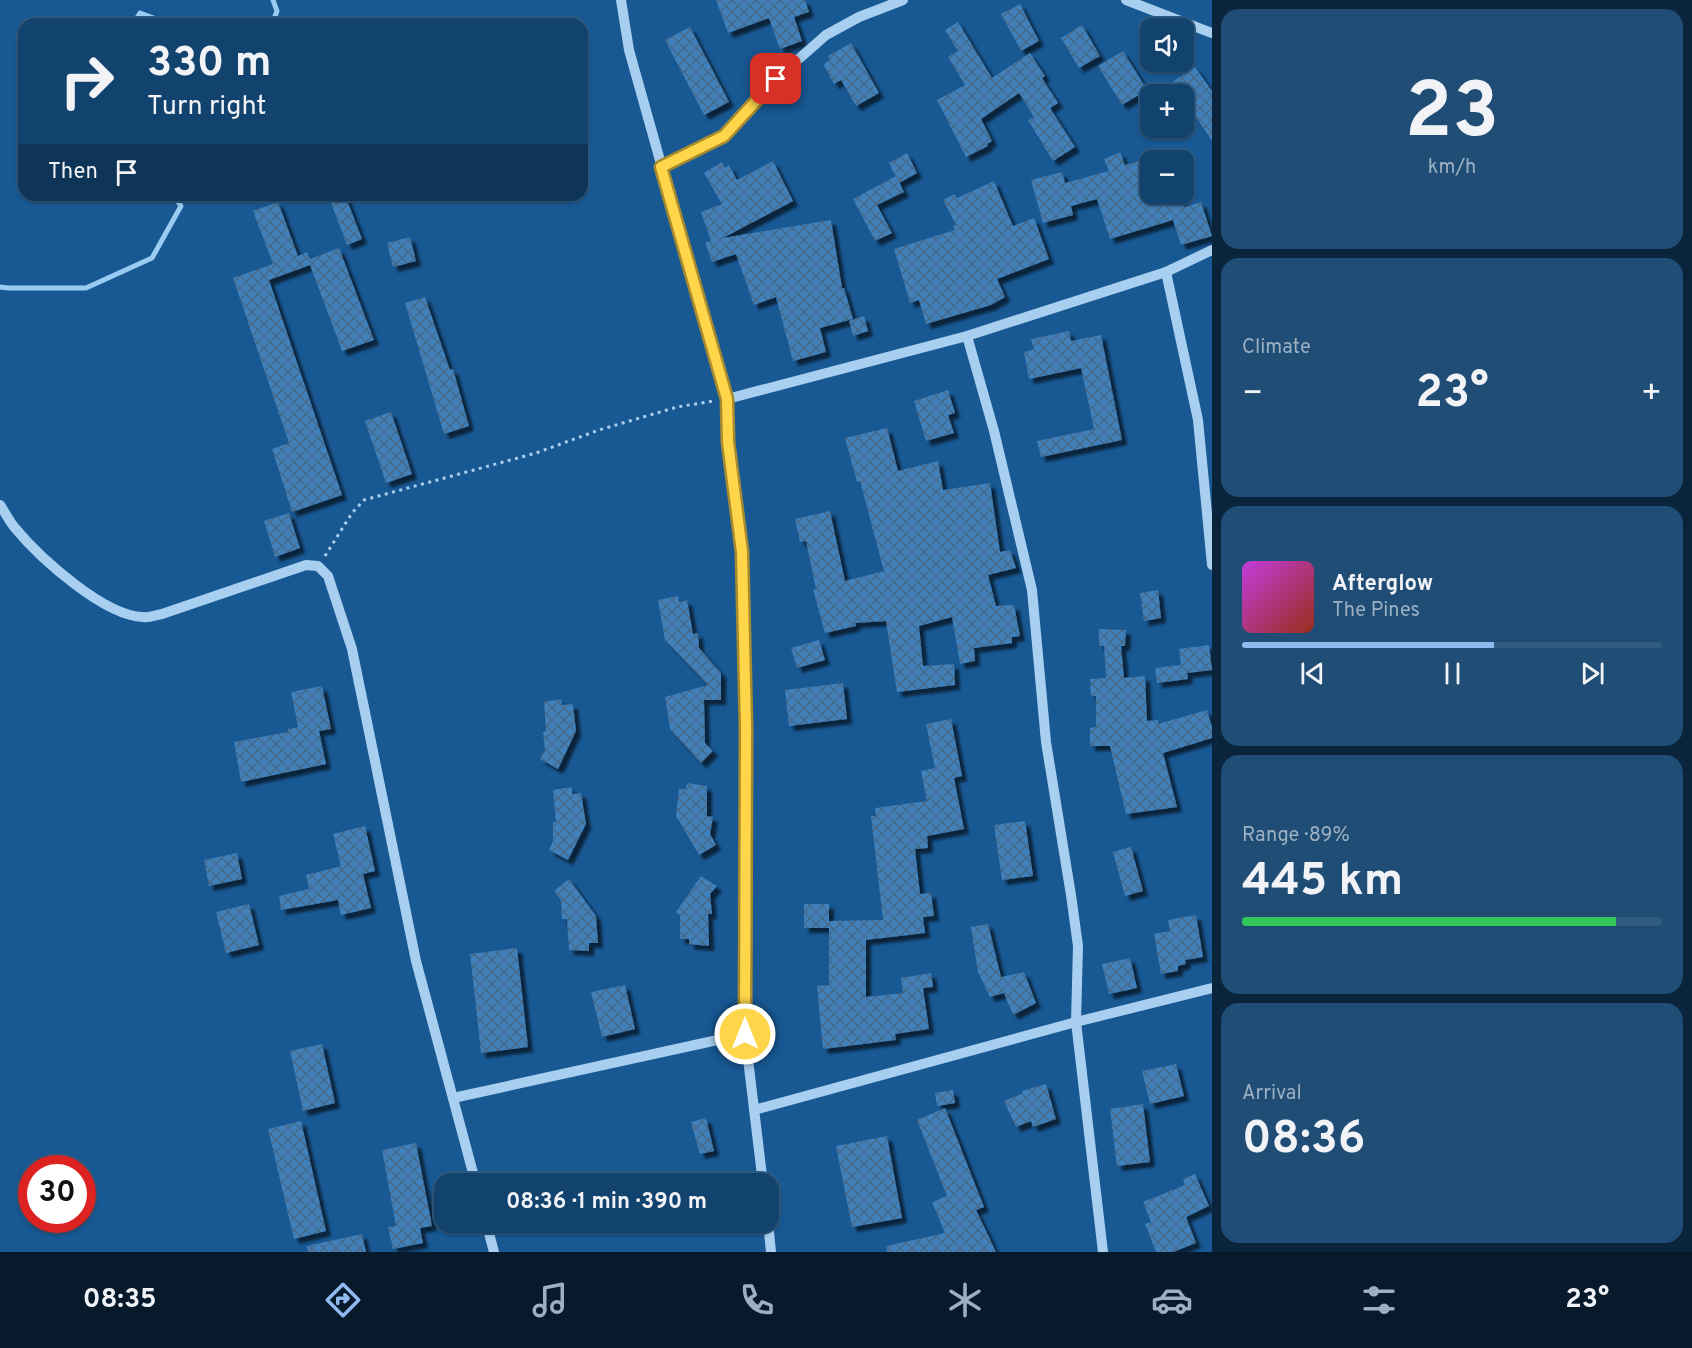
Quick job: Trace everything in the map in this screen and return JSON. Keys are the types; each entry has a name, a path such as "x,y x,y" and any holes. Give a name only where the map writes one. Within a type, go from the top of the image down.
{"street":[{"path":"621,0 629,50 727,399 728,442 742,552 746,727 745,1034 762,1173"},
{"path":"661,167 724,136 776,79 826,35 859,17 903,0"},
{"path":"1126,0 1212,33"},
{"path":"727,399 967,336 1166,272 1212,250"},
{"path":"1166,272 1198,420 1212,565"},
{"path":"967,336 994,430 1032,590 1046,742 1078,946 1076,1022 1103,1252"},
{"path":"0,505 14,527 42,557 87,594 122,612 144,618 306,565 318,566 328,576 352,649 416,961 473,1173"},
{"path":"754,1110 1076,1022 1212,988"},
{"path":"453,1098 722,1041 745,1034"},
{"path":"489,1233 494,1252"},
{"path":"769,1233 771,1252"}],"path":[{"path":"318,566 352,513 364,500 536,453 599,430 677,407 727,399"}],"building":[{"path":"716,0 805,0 809,12 794,17 802,41 780,49 769,18 728,33"},
{"path":"1020,4 1039,41 1021,51 1001,14"},
{"path":"958,22 992,78 1030,53 1045,76 1042,78 1058,103 1050,108 1075,147 1053,161 1028,120 1034,117 1019,93 981,119 992,141 987,144 988,146 966,157 937,100 965,85 948,57 958,51 945,30"},
{"path":"1082,25 1100,56 1079,68 1061,38"},
{"path":"690,27 729,102 704,115 665,40"},
{"path":"851,43 879,93 856,106 841,80 834,84 823,64 830,60 828,56"},
{"path":"1123,51 1143,84 1140,84 1140,94 1122,105 1098,66"},
{"path":"1194,68 1212,91 1212,141 1194,114 1194,84 1169,84 1187,72 1194,72"},
{"path":"1120,152 1125,165 1140,161 1140,204 1184,204 1185,207 1201,202 1212,236 1181,245 1173,220 1110,239 1097,199 1071,206 1073,215 1043,223 1031,180 1062,172 1065,183 1109,171 1104,159"},
{"path":"907,153 917,173 899,183 889,163"},
{"path":"773,161 793,201 723,238 831,220 842,288 844,288 853,319 820,328 826,352 793,361 776,297 754,305 736,254 712,262 705,242 711,241 701,212 722,204 704,173 722,162 725,168 729,165 737,180"},
{"path":"896,176 904,192 877,205 892,233 875,241 853,199"},
{"path":"994,181 1013,226 1034,218 1049,259 997,279 1005,297 991,305 926,324 919,300 910,303 894,249 955,230 953,226 956,225 943,200 954,194 957,198"},
{"path":"330,201 347,201 362,239 347,245"},
{"path":"278,202 298,256 307,252 310,259 339,248 374,340 342,351 310,265 269,280 342,495 292,512 272,449 289,443 233,278 273,264 253,211"},
{"path":"410,237 416,261 393,267 387,243"},
{"path":"425,297 450,370 453,369 469,426 444,434 405,303"},
{"path":"864,316 868,331 853,336 849,321"},
{"path":"1069,331 1071,341 1101,335 1122,440 1041,457 1037,441 1094,429 1081,368 1029,379 1024,352 1034,349 1031,339"},
{"path":"948,390 955,413 948,415 954,433 926,441 914,401"},
{"path":"391,412 412,474 386,483 365,421"},
{"path":"887,428 898,471 938,461 943,490 990,483 1000,552 1010,550 1016,568 988,575 996,606 1014,605 1020,636 1012,637 1012,643 974,648 975,661 960,664 952,617 919,626 923,666 954,664 955,685 897,692 886,621 855,623 856,626 825,633 813,589 816,589 806,541 800,542 795,519 830,511 845,581 884,571 860,481 857,482 845,438"},
{"path":"289,513 300,548 275,557 264,521"},
{"path":"1158,590 1161,618 1144,621 1140,593"},
{"path":"678,596 679,602 687,600 693,634 698,633 699,648 721,673 721,700 704,700 705,743 713,751 701,763 670,729 665,697 708,685 665,640 658,600"},
{"path":"1099,629 1126,630 1125,646 1121,646 1124,678 1145,676 1147,721 1158,720 1158,724 1207,710 1212,727 1212,738 1163,753 1177,807 1126,814 1110,746 1090,746 1090,728 1096,727 1096,696 1091,696 1090,679 1106,678 1104,646 1099,646"},
{"path":"819,640 825,660 797,668 791,648"},
{"path":"1209,645 1212,670 1187,673 1188,679 1157,683 1155,668 1181,665 1179,649"},
{"path":"843,683 847,719 789,726 785,690"},
{"path":"322,686 331,729 319,731 326,764 241,782 234,742 288,732 288,729 298,727 291,692"},
{"path":"561,699 562,705 573,704 576,731 558,769 540,759 545,750 544,702"},
{"path":"951,719 962,776 954,778 964,829 927,836 928,848 915,849 920,894 931,893 934,916 923,917 925,933 866,940 866,997 903,993 901,978 931,973 933,987 923,988 929,1029 895,1034 896,1040 823,1049 817,986 829,985 829,928 804,928 804,904 829,904 829,921 883,920 871,816 876,816 875,808 927,801 921,771 935,768 926,724"},
{"path":"687,783 707,786 707,816 713,817 710,834 716,845 699,855 676,816 679,789 686,789"},
{"path":"572,787 572,794 581,793 586,824 568,860 549,850 553,841 553,822 556,822 553,790"},
{"path":"1025,821 1033,876 1002,880 994,825"},
{"path":"365,826 375,871 363,874 371,908 341,915 338,900 281,910 279,896 309,889 306,875 341,866 333,834"},
{"path":"1131,847 1143,891 1125,896 1113,852"},
{"path":"237,853 242,879 209,886 204,860"},
{"path":"701,876 717,886 710,894 712,914 708,914 709,946 689,944 689,939 680,939 680,915 676,912"},
{"path":"569,879 596,916 598,943 589,943 589,951 569,950 567,919 562,919 561,900 554,891"},
{"path":"249,904 259,945 226,953 216,912"},
{"path":"1196,915 1203,957 1185,960 1186,964 1178,966 1178,971 1161,974 1154,934 1170,931 1168,920"},
{"path":"988,924 1001,977 1024,972 1036,1003 1013,1015 1004,993 990,997 978,972 971,927"},
{"path":"517,948 528,1047 481,1053 470,954"},
{"path":"1130,958 1137,988 1109,994 1102,964"},
{"path":"625,985 635,1029 602,1037 591,992"},
{"path":"322,1044 335,1103 303,1111 290,1051"},
{"path":"1176,1064 1184,1096 1150,1104 1142,1071"},
{"path":"1046,1084 1056,1119 1033,1127 1031,1121 1016,1127 1004,1101 1023,1093 1022,1091"},
{"path":"953,1090 955,1103 937,1106 935,1093"},
{"path":"1143,1104 1150,1162 1117,1166 1110,1109"},
{"path":"945,1108 984,1207 976,1210 996,1252 887,1252 886,1246 945,1233 932,1202 947,1196 917,1120"},
{"path":"706,1118 714,1151 700,1154 691,1122"},
{"path":"301,1121 326,1231 294,1239 268,1129"},
{"path":"887,1136 902,1218 852,1227 836,1146"},
{"path":"416,1143 432,1226 420,1228 423,1243 393,1249 388,1227 396,1226 382,1150"},
{"path":"1195,1174 1209,1206 1186,1217 1196,1243 1173,1252 1156,1252 1145,1224 1151,1222 1143,1202 1185,1185 1183,1179"},
{"path":"362,1234 366,1252 308,1252 307,1246"}],"waterway":[{"path":"273,0 277,11 274,18"},
{"path":"137,18 140,13 154,18"},
{"path":"0,287 86,288 152,258 181,206 177,201"}],"route":[{"path":"745,1034 746,727 742,552 728,442 727,399 661,167 724,136 776,79"}]}
